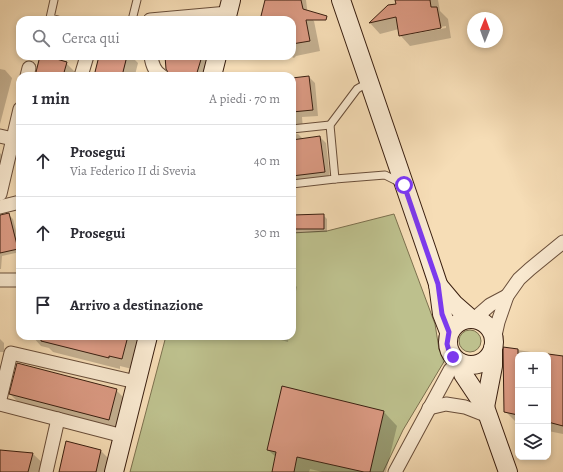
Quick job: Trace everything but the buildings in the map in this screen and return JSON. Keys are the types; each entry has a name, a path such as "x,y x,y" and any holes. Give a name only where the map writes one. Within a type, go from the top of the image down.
{"main road":[{"path":"341,0 438,284 442,314 449,332"},
{"path":"213,72 216,60"},
{"path":"438,284 454,304 472,318 479,320 488,326 491,330 494,344 493,366 486,411"},
{"path":"472,318 463,319 457,322 449,332 447,340 449,351 460,362 472,365 483,362 488,358 494,344"},
{"path":"114,472 147,340"},
{"path":"460,362 463,374 486,411 508,472"}],"street":[{"path":"185,16 228,11"},
{"path":"82,72 86,60"},
{"path":"152,60 157,72"},
{"path":"0,194 16,128"},
{"path":"0,136 13,139"},
{"path":"0,206 16,203"},
{"path":"494,344 498,322 507,296 519,279 563,242"},
{"path":"0,280 16,280"},
{"path":"472,318 490,305 507,296"},
{"path":"0,398 11,353 136,382"},
{"path":"395,472 450,370 460,362"},
{"path":"0,404 123,436"},
{"path":"429,408 446,404 486,411"},
{"path":"46,472 58,419"}],"lane":[{"path":"50,16 54,0"},
{"path":"133,16 137,0"},
{"path":"336,179 330,125 357,89 369,82"},
{"path":"296,129 330,125"},
{"path":"296,184 385,175 404,185"}],"green space":[{"path":"394,214 435,324 439,349 445,360 403,430 383,472 130,472 165,340 296,340 296,233 327,231"},
{"path":"466,330 474,330 481,337 481,345 474,352 466,352 459,345 459,337"}],"route":[{"path":"404,185 438,284 442,314 449,332 447,344 453,357"}]}
